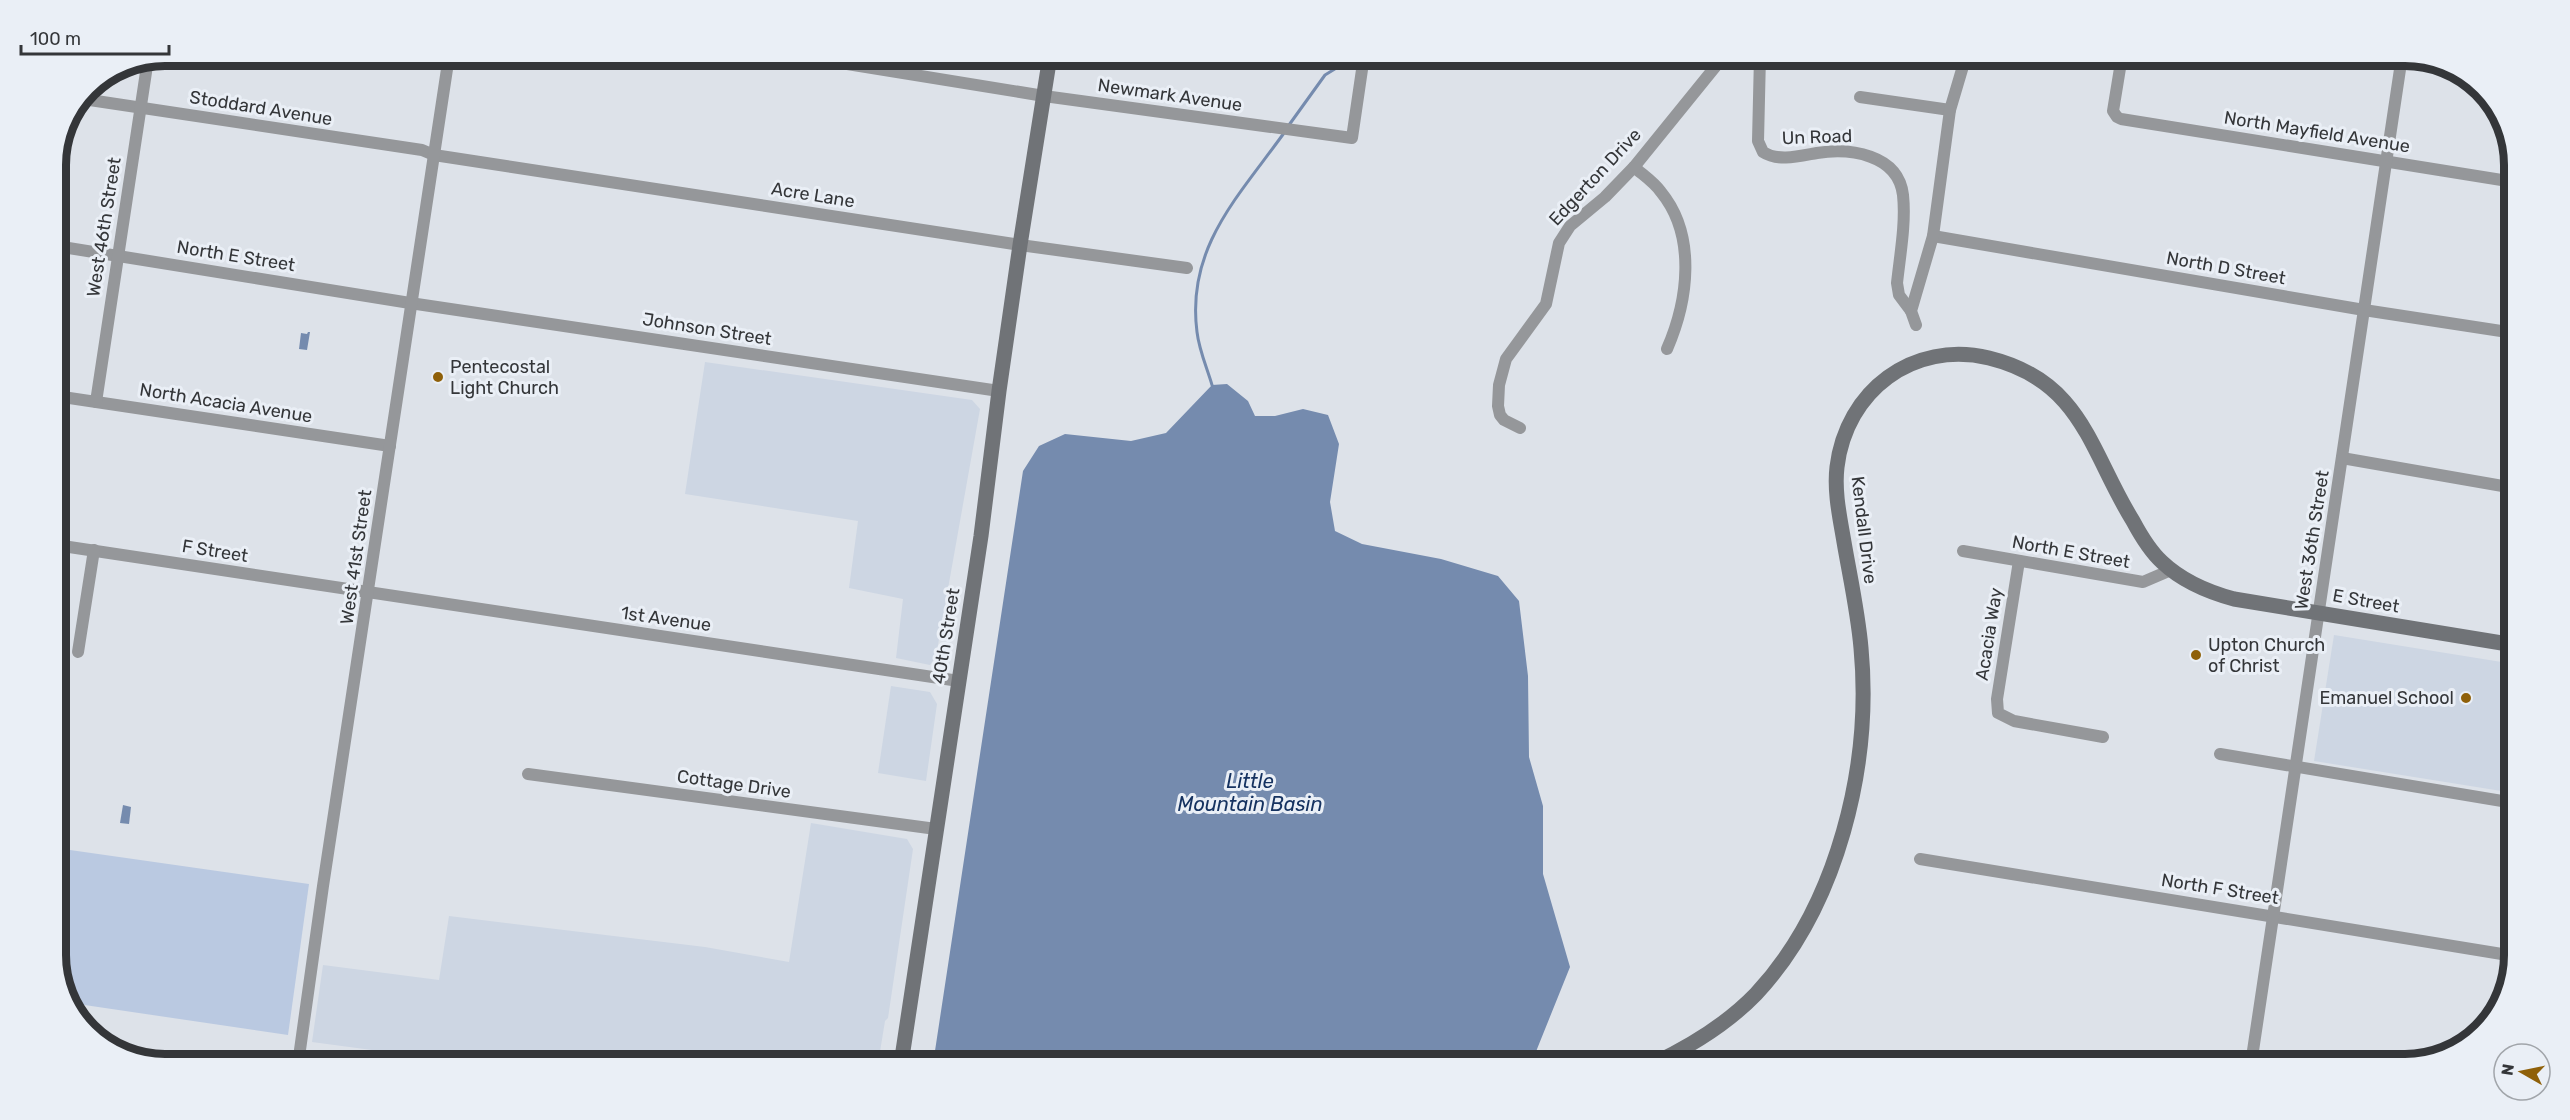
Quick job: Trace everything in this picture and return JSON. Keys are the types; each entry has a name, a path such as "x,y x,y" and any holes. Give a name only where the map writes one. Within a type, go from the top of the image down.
{"main road":[{"name":"40th Street","path":"903,1054 981,536 1020,245 1048,66"},
{"name":"Kendall Drive","path":"1673,1054 1708,1035 1733,1016 1774,972 1809,917 1835,857 1847,820 1860,746 1863,675 1861,645 1837,499 1837,472 1840,449 1849,422 1868,394 1904,369 1937,356 1954,354 1976,356 2025,371 2055,393 2080,420 2148,546 2171,570 2211,593"},
{"name":"E Street","path":"2211,593 2234,599 2504,643"}],"street":[{"name":"West 41st Street","path":"300,1054 332,822 369,593 410,303 447,66"},
{"name":"Newmark Avenue","path":"865,66 1044,96 1352,138 1363,66"},
{"name":"Edgerton Drive","path":"1520,428 1504,420 1498,406 1499,385 1506,358 1546,304 1551,287 1555,254 1564,234 1583,213 1605,197 1634,167 1716,66"},
{"name":"Un Road","path":"1760,66 1758,141 1763,152 1786,158 1853,151 1879,160 1898,177 1903,195 1897,283 1899,295 1911,311"},
{"path":"1916,325 1911,311 1933,236 1950,110 1963,66"},
{"name":"North Mayfield Avenue","path":"2121,66 2114,114 2127,120 2504,180"},
{"name":"West 36th Street","path":"2253,1054 2401,66"},
{"name":"West 46th Street","path":"96,402 147,68"},
{"path":"1860,97 1950,110"},
{"name":"Stoddard Avenue","path":"91,100 422,150 434,155"},
{"name":"Acre Lane","path":"434,155 1020,245 1187,268"},
{"path":"1634,167 1660,190 1669,202 1679,222 1683,243 1685,279 1676,328 1667,349"},
{"name":"North D Street","path":"1933,236 2364,310 2504,331"},
{"name":"North E Street","path":"66,247 410,303"},
{"name":"Johnson Street","path":"410,303 999,391"},
{"name":"North Acacia Avenue","path":"66,398 390,446"},
{"path":"2342,458 2504,486"},
{"name":"F Street","path":"66,546 369,593"},
{"path":"78,652 94,550"},
{"name":"North E Street","path":"1963,551 2143,582 2171,570"},
{"name":"Acacia Way","path":"2019,561 1997,699 1998,713 2014,721 2103,737"},
{"name":"1st Avenue","path":"369,593 958,681"},
{"path":"2220,754 2504,801"},
{"name":"Cottage Drive","path":"528,774 936,829"},
{"name":"North F Street","path":"1920,859 2504,954"}],"shaded area":[{"path":"705,362 972,400 980,409 936,656 930,665 896,658 903,599 849,588 858,521 685,494"},
{"path":"2334,635 2504,662 2504,791 2314,761"},
{"path":"891,686 930,692 937,704 926,781 878,773"},
{"path":"811,823 907,839 913,849 888,1018 885,1021 880,1054 402,1054 312,1042 323,965 439,980 449,916 705,947 789,962"},
{"path":"66,849 309,884 288,1035 79,1004 71,987 66,962"}],"water":[{"path":"310,332 307,350 299,349 301,333 307,334"},
{"name":"Little Mountain Basin","path":"1227,384 1248,401 1255,416 1275,416 1303,409 1328,415 1339,444 1330,502 1335,531 1362,544 1441,559 1498,576 1519,601 1528,676 1529,757 1543,806 1543,874 1570,967 1535,1054 935,1054 1023,471 1039,446 1065,434 1131,441 1166,433 1212,385"},
{"path":"123,805 131,807 129,824 120,823"}],"waterway":[{"path":"1289,125 1325,75 1340,66"},
{"path":"1212,385 1197,332 1196,302 1199,274 1219,225 1233,202 1284,133"}],"place":[{"name":"Pentecostal Light Church","path":"438,377"},
{"name":"Upton Church of Christ","path":"2196,655"},
{"name":"Emanuel School","path":"2466,698"}]}
